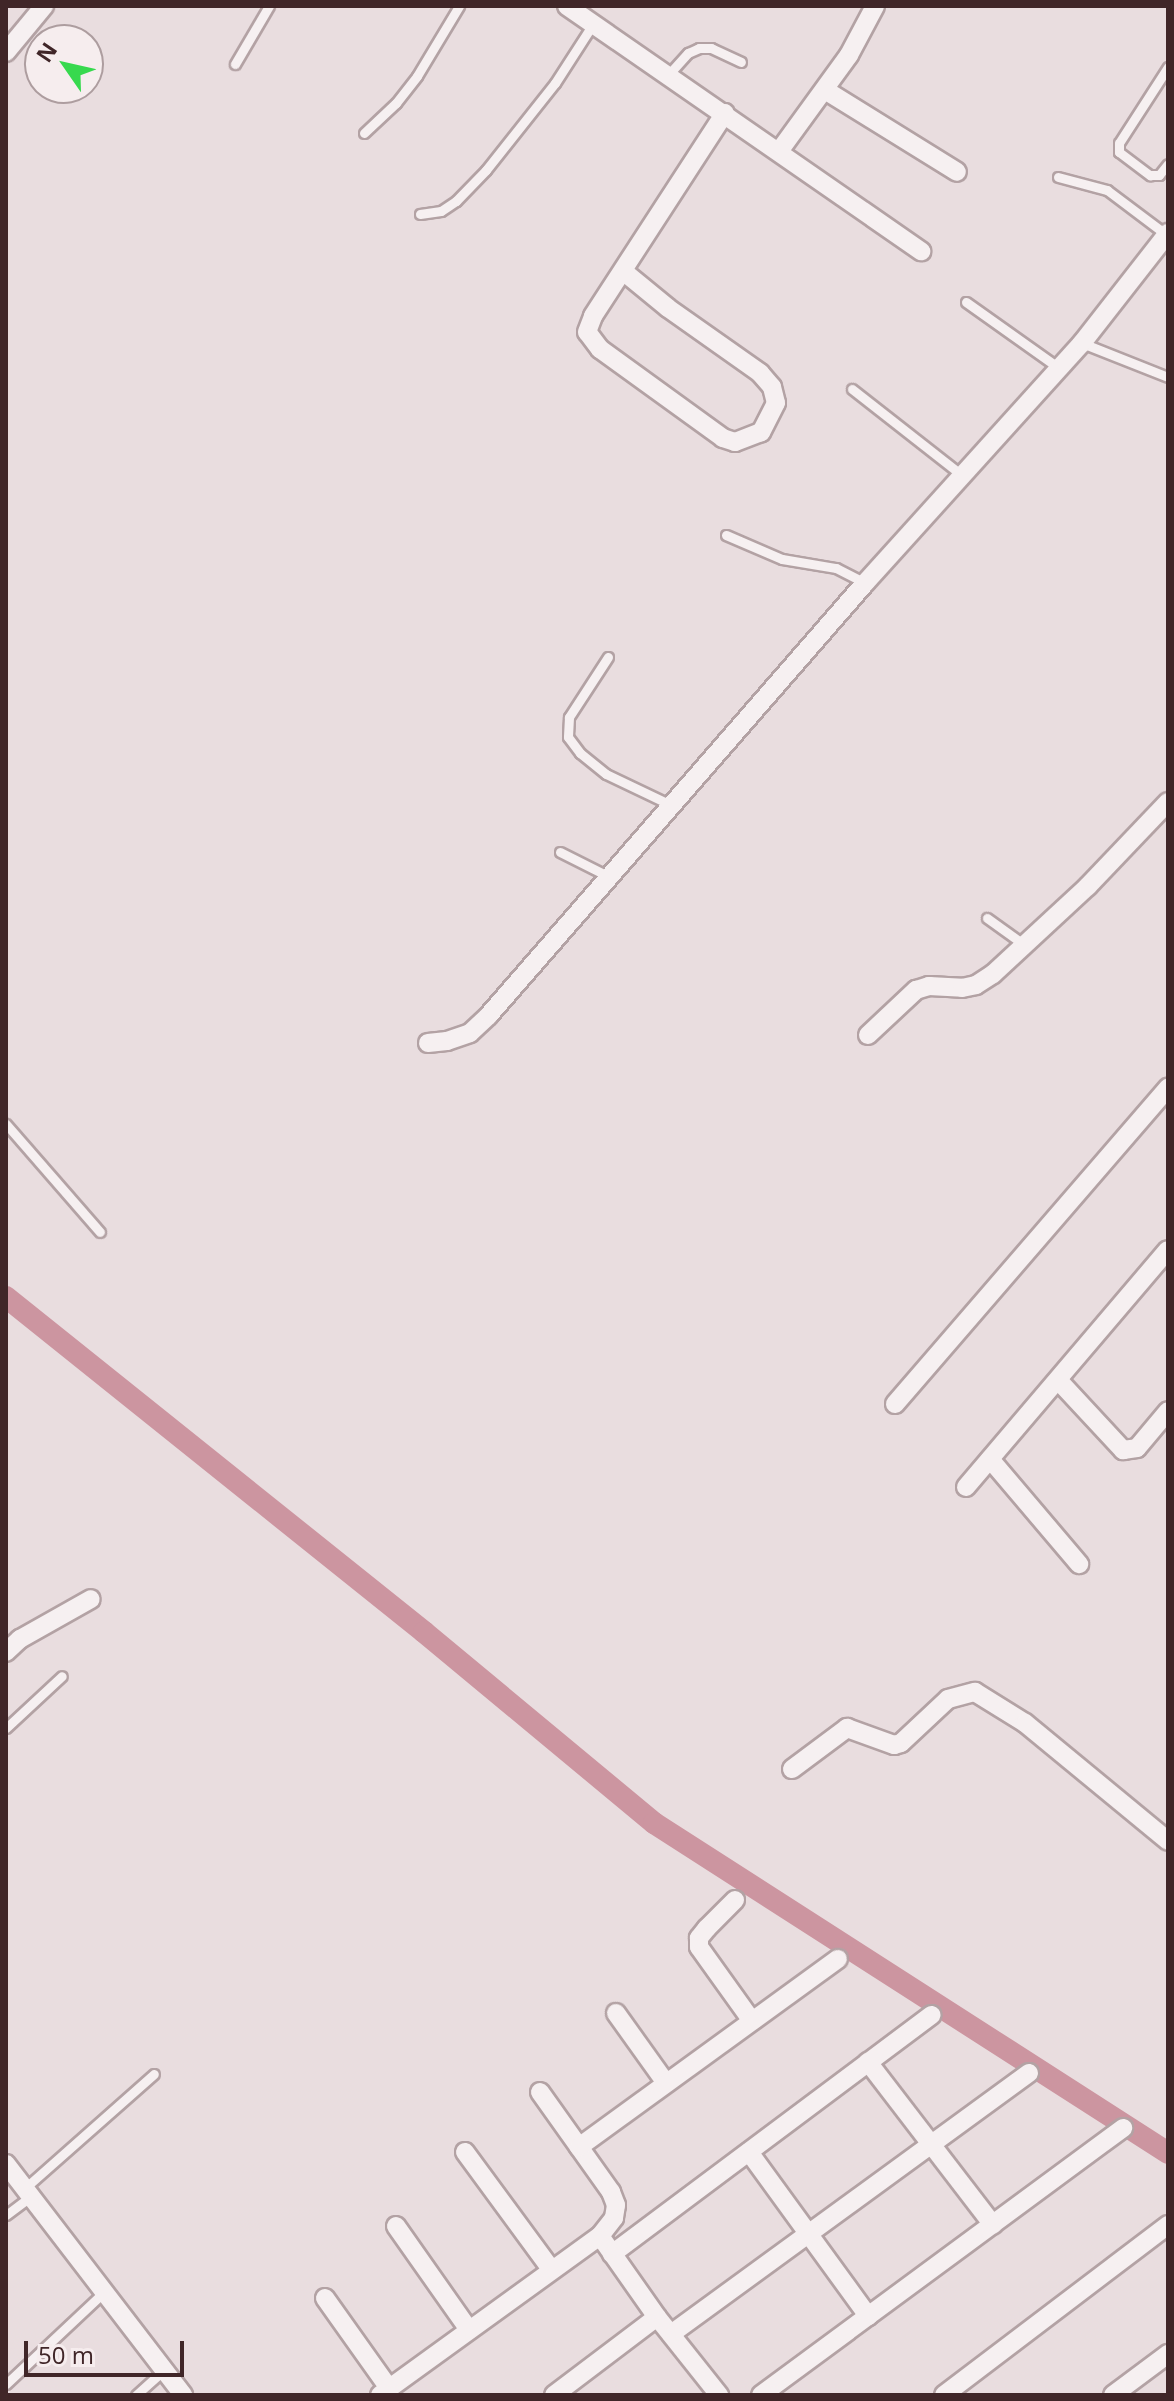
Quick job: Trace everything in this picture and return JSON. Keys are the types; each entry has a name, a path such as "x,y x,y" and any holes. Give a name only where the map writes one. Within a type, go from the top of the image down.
{"street":[{"path":"6,52 44,6"},
{"path":"567,6 780,150 921,251"},
{"path":"780,150 849,55 875,6"},
{"path":"825,90 957,172"},
{"path":"623,271 760,373 772,387 776,403 761,432 735,442 723,438 591,341 589,324 623,271 725,113"},
{"path":"428,1043 447,1041 470,1033 489,1015 865,583 1082,343 1167,234"},
{"path":"868,1035 916,990 976,985 1026,946 1168,802"},
{"path":"895,1404 1168,1088"},
{"path":"966,1487 1168,1250"},
{"path":"1058,1380 1123,1450 1137,1448 1168,1411"},
{"path":"990,1459 1079,1564"},
{"path":"6,1652 20,1639 91,1599"},
{"path":"792,1769 847,1728 894,1745 901,1743 948,1699 975,1692 1025,1723 1168,1841"},
{"path":"735,1900 699,1938 699,1947 752,2021"},
{"path":"579,2147 838,1959"},
{"path":"616,2013 666,2083"},
{"path":"612,2254 931,2015"},
{"path":"868,2062 993,2225"},
{"path":"671,2334 1029,2073"},
{"path":"325,2298 385,2392 600,2236 614,2218 616,2205 540,2092"},
{"path":"761,2395 1123,2128"},
{"path":"465,2152 551,2269"},
{"path":"749,2152 868,2316"},
{"path":"6,2164 183,2395"},
{"path":"944,2395 1168,2225"},
{"path":"396,2226 469,2330"},
{"path":"600,2236 657,2317 719,2395"},
{"path":"554,2395 657,2317"},
{"path":"1113,2395 1168,2354"}],"lane":[{"path":"235,64 269,6"},
{"path":"364,133 396,103 417,76 459,6"},
{"path":"420,214 441,211 456,201 486,170 555,83 593,24"},
{"path":"668,75 688,53 699,48 711,48 741,62"},
{"path":"1168,67 1119,143 1119,152 1150,175 1159,175 1168,164"},
{"path":"1058,177 1107,190 1167,234"},
{"path":"966,302 1059,368"},
{"path":"1082,343 1168,377"},
{"path":"852,389 963,476"},
{"path":"726,535 782,559 836,568 865,583"},
{"path":"608,657 569,717 568,737 606,774 671,805"},
{"path":"560,852 608,876"},
{"path":"987,918 1026,946"},
{"path":"6,1124 100,1232"},
{"path":"6,1728 62,1676"},
{"path":"6,2215 154,2074"},
{"path":"6,2384 104,2292"},
{"path":"136,2395 164,2370"}],"waterway":[{"path":"6,1297 424,1632 654,1823 1168,2153"}]}
